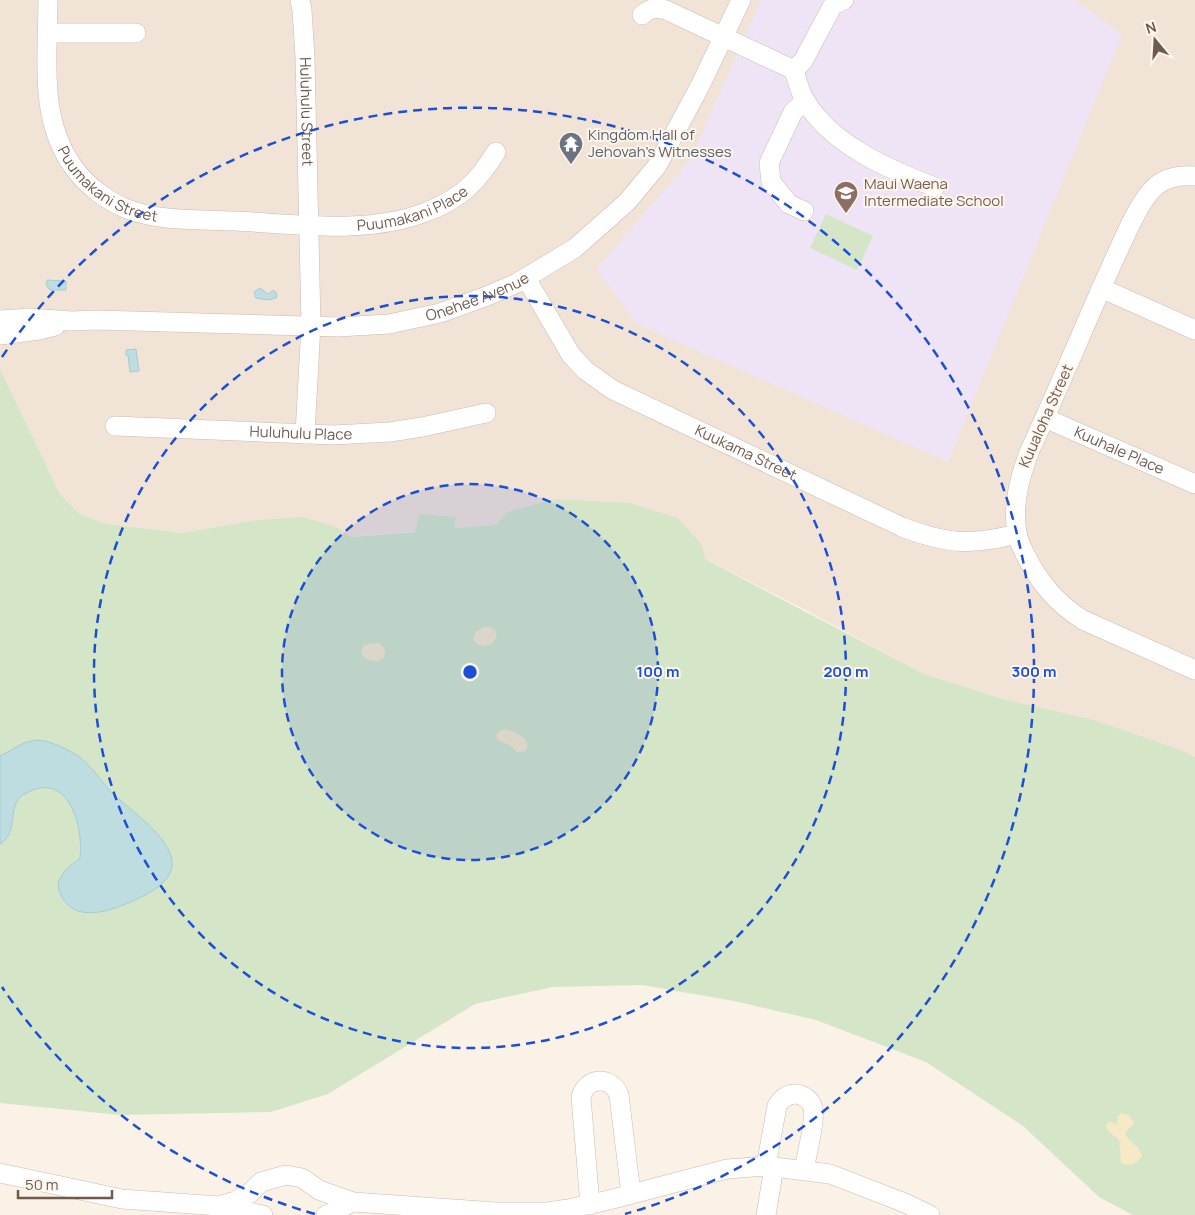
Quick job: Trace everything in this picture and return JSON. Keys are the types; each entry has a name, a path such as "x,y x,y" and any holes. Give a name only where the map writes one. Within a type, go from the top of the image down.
{"street":[{"name":"Puumakani Street","path":"48,0 47,82 52,124 61,149 75,170 96,191 126,208 154,217 308,226"},
{"name":"Huluhulu Street","path":"300,0 305,57 311,325 305,434"},
{"name":"Onehee Avenue","path":"0,320 30,318 71,321 97,320 338,327 388,324 440,313 487,296 526,278 575,248 627,202 657,166 668,147 741,0"},
{"path":"794,70 803,61 833,5 844,0"},
{"path":"642,15 649,9 658,8 794,70 805,101 824,126 849,144 897,172 935,187"},
{"path":"48,33 136,33"},
{"path":"804,211 789,204 771,182 769,164 793,112 805,101"},
{"name":"Puumakani Place","path":"308,226 376,225 403,220 427,212 454,199 476,182 496,152"},
{"name":"Kuualoha Street","path":"1195,176 1183,175 1169,178 1157,185 1148,194 1125,237 1020,474 1016,512 1017,534 1033,571 1055,599 1069,612 1195,670"},
{"name":"Kuukama Street","path":"526,278 572,356 585,370 613,390 902,527 929,537 952,542 970,543 1017,534"},
{"path":"1101,288 1195,330"},
{"name":"Onehee Avenue","path":"0,335 39,330 71,321"},
{"name":"Huluhulu Place","path":"115,426 333,435 390,432 486,413"},
{"name":"Kuuhale Place","path":"1045,418 1195,484"},
{"path":"590,1205 581,1097 585,1088 598,1080 609,1082 619,1095 620,1203"},
{"path":"766,1215 777,1106 783,1098 798,1094 807,1098 814,1111 804,1170"},
{"path":"0,1173 122,1199 194,1210 235,1201 250,1193 261,1182 286,1176 302,1178 319,1190 353,1202 455,1212 520,1213 547,1212 590,1205 620,1203 727,1169 770,1166 830,1174 905,1203 930,1215"},
{"path":"326,1215 353,1202"},
{"path":"219,1206 263,1215"}],"shaded area":[{"path":"0,0 1195,0 1195,757 1179,749 1091,719 1003,699 924,674 800,607 686,549 530,522 321,539 207,536 102,523 80,514 60,494 0,369"},
{"name":"Maui Waena Intermediate School","path":"761,0 1075,0 1122,34 948,462 637,324 596,269 690,160"}],"green space":[{"path":"826,214 873,236 857,270 810,248"},
{"path":"0,369 60,494 80,514 102,523 183,533 258,520 303,517 337,527 351,537 415,532 419,514 456,517 454,528 496,525 507,512 554,499 630,503 678,518 702,545 705,559 924,674 1003,699 1091,719 1179,749 1195,757 1195,1215 1133,1215 1099,1197 1023,1126 926,1062 816,1020 734,1001 642,985 553,987 475,1004 328,1094 271,1112 120,1115 0,1103"}],"sand":[{"path":"485,627 492,628 496,631 497,635 492,643 483,646 474,642 473,639 477,632"},
{"path":"379,643 385,650 384,658 379,661 368,660 361,652 364,645"},
{"path":"504,729 524,738 527,749 523,752 517,752 511,746 498,740 496,736 498,732"},
{"path":"1122,1113 1128,1115 1134,1122 1125,1134 1142,1156 1130,1165 1121,1162 1119,1140 1109,1132 1106,1124 1111,1121 1117,1125 1118,1116"}],"water":[{"path":"47,280 66,281 66,290 50,290 46,285"},
{"path":"260,288 268,294 275,291 276,298 268,300 256,298 254,292"},
{"path":"136,349 139,371 130,372 126,350"},
{"path":"36,740 58,745 83,760 112,793 142,819 163,841 170,852 172,864 169,875 159,887 135,900 106,911 85,912 75,910 67,904 60,893 58,883 69,867 80,858 79,830 70,804 61,794 51,788 38,788 23,795 18,800 15,806 10,833 0,844 0,756 24,743"}],"place":[{"name":"Kingdom Hall of Jehovah’s Witnesses","path":"571,165"},
{"name":"Maui Waena Intermediate School","path":"846,214"}]}
